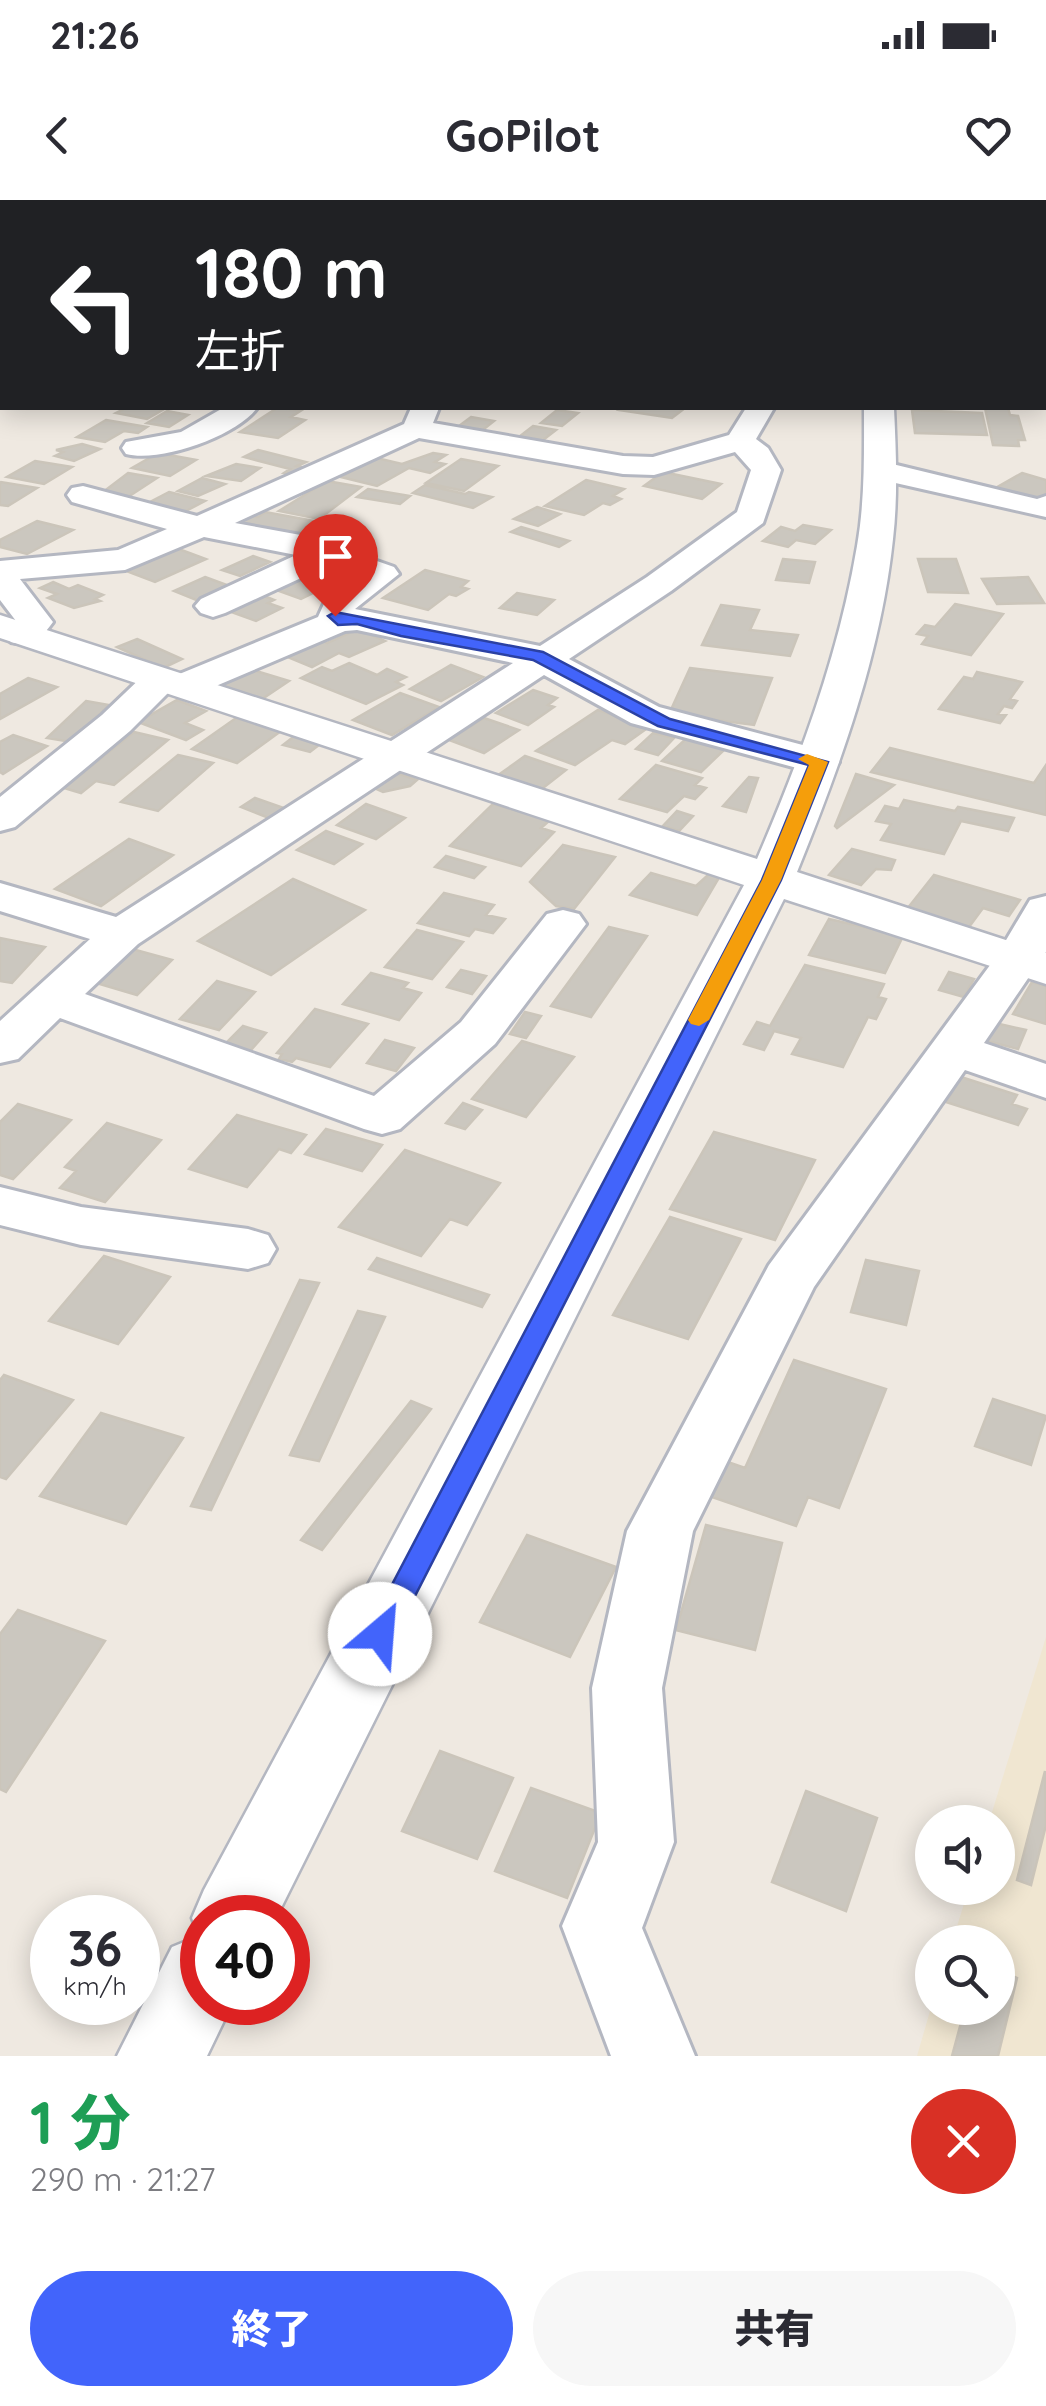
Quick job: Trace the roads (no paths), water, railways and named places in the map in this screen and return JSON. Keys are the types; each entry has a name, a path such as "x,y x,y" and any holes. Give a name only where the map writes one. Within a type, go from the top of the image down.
{"street":[{"path":"137,448 189,439 240,410"},
{"path":"245,1895 771,880 819,762 863,609 875,541 880,470 878,410"},
{"path":"0,1048 122,934 659,584 752,516 766,470 757,454 750,424 654,466 638,467 420,418 203,526 125,560 0,574 34,622 12,630"},
{"path":"880,470 1044,513"},
{"path":"83,495 203,526 294,543 382,574 340,602 335,616 338,621"},
{"path":"213,606 325,554"},
{"path":"0,818 173,682 338,621 358,619 544,660 664,722 819,762"},
{"path":"12,630 771,880 1037,946 954,1050 789,1279 660,1531 627,1688 636,1842 618,1897 601,1926 653,2056"},
{"path":"0,896 122,934"},
{"path":"53,999 382,1117 478,1033 563,924"},
{"path":"954,1050 1046,1082"},
{"path":"0,1206 81,1226 248,1249"},
{"path":"161,2056 180,2019"}]}
